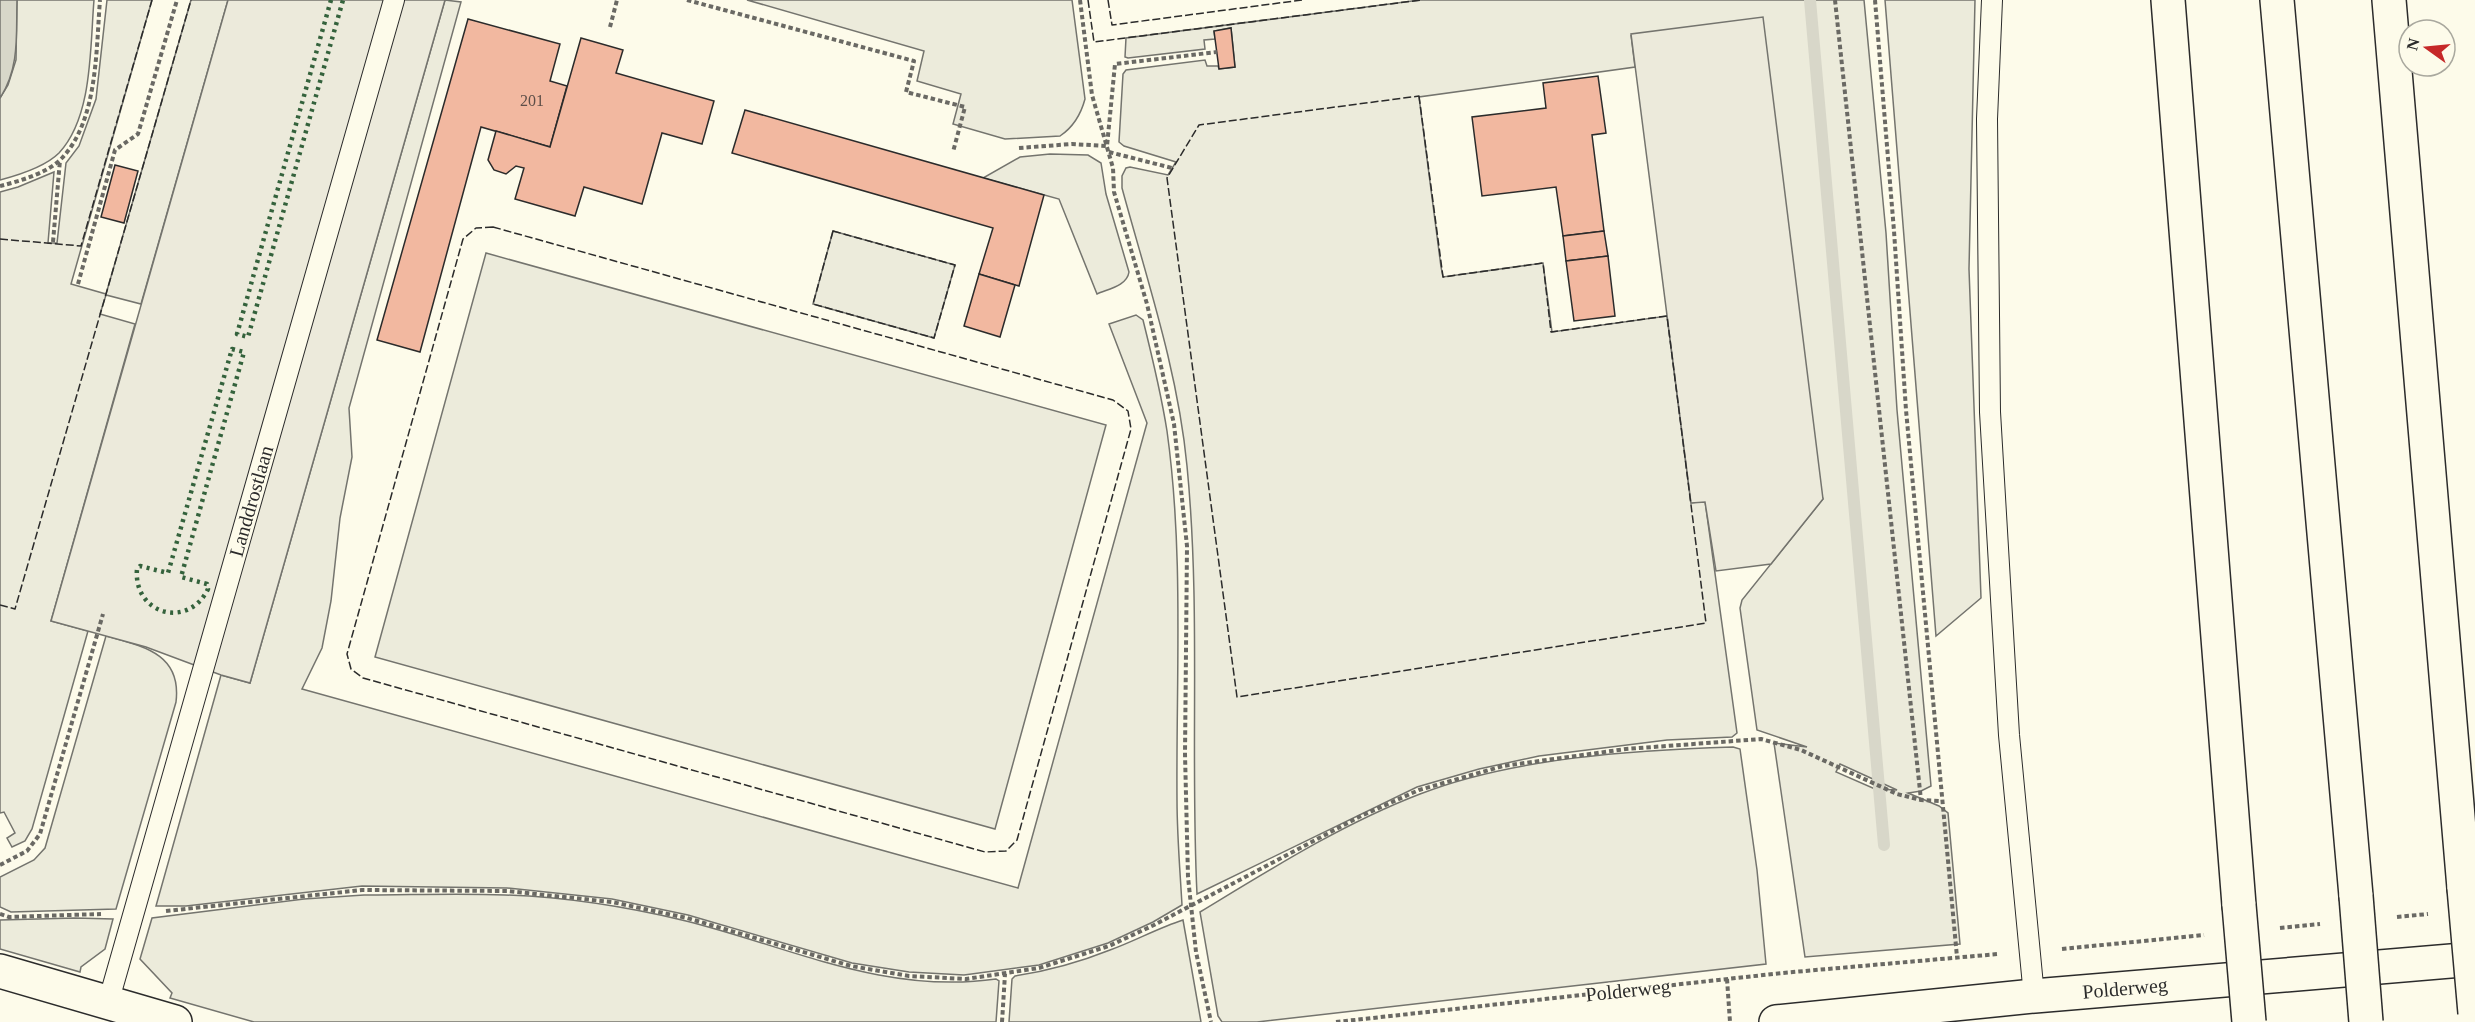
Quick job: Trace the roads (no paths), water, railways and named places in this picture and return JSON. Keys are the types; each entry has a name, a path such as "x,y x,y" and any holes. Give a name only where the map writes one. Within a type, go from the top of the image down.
{"main road":[{"path":"2168,0 2249,1022"},
{"path":"2277,0 2366,1022"},
{"path":"2389,0 2475,1013"},
{"name":"Polderweg","path":"1776,1022 2034,996 2475,959"},
{"path":"0,971 175,1022"}],"lane":[{"name":"Landdrostlaan","path":"108,1003 394,0"},
{"path":"1992,0 1987,119 1990,412 2009,735 2034,996"}],"waterway":[{"path":"1810,0 1884,845"}]}
